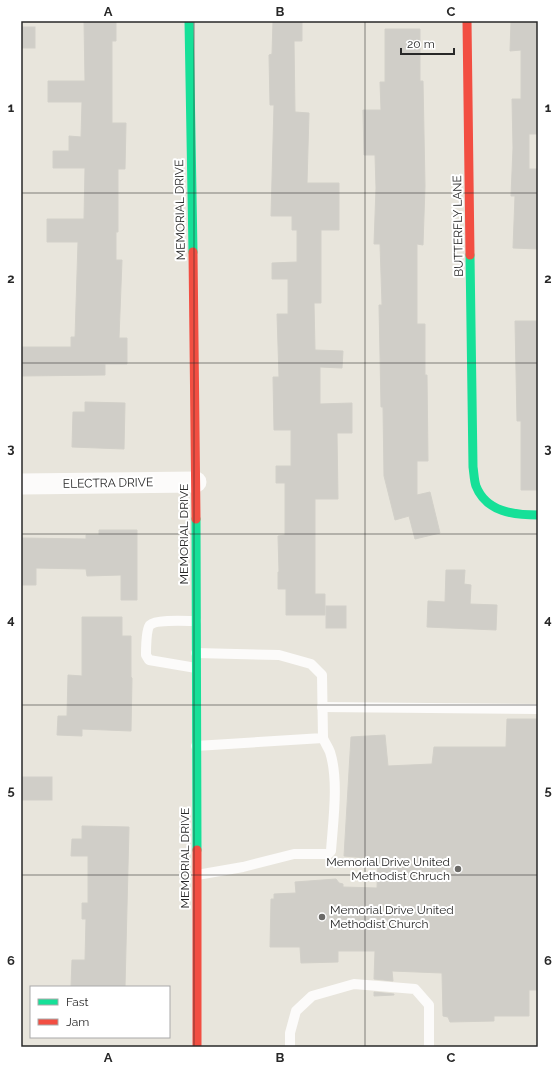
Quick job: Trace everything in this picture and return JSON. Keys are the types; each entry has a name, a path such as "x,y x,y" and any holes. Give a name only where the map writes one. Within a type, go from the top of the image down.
{"main road":[{"name":"MEMORIAL DRIVE","path":"189,21 196,482 197,1047"},
{"name":"BUTTERFLY LANE","path":"467,21 473,467 477,488 489,505 505,512 538,515"}],"street":[{"name":"ELECTRA DRIVE","path":"21,484 196,482"}],"lane":[{"path":"196,621 156,622 150,624 148,628 146,655 149,660 196,668"},
{"path":"196,653 279,655 311,664 322,675 323,738 330,751 334,773 331,851 328,854 294,854 243,867 197,875"},
{"path":"322,707 538,709"},
{"path":"196,746 323,738"},
{"path":"290,1047 290,1033 296,1011 312,996 354,984 415,989 429,1005 429,1047"}],"building":[{"path":"84,21 116,21 116,41 112,41 112,123 126,123 125,169 118,169 118,232 116,232 116,260 122,260 119,338 127,338 127,364 105,364 105,375 21,376 21,347 71,347 71,337 75,337 78,242 47,242 47,219 84,219 85,168 53,168 53,151 69,151 69,136 81,137 82,102 48,102 48,81 85,81"},
{"path":"273,21 302,21 302,41 294,41 295,112 309,113 307,183 339,183 339,230 321,230 321,303 314,303 315,350 343,351 342,368 320,367 320,404 352,403 352,433 337,433 338,499 315,499 315,594 325,594 325,615 286,615 286,589 278,589 278,536 285,535 285,483 276,483 276,466 291,466 291,430 274,430 273,377 279,377 277,314 288,314 288,279 272,279 272,263 297,262 297,230 292,230 292,216 271,216 274,105 270,105 269,55 272,54"},
{"path":"511,21 538,21 538,134 529,134 529,169 538,169 538,249 513,248 515,196 511,196 513,148 512,99 521,99 521,50 510,51"},
{"path":"21,27 35,27 35,48 21,48"},
{"path":"385,29 420,29 420,81 423,81 425,186 423,245 417,244 417,324 425,324 428,461 417,461 417,495 430,492 440,533 415,539 409,516 395,520 384,476 379,305 382,305 380,244 374,244 376,188 375,155 364,155 363,110 381,110 380,82 385,82"},
{"path":"515,321 538,321 538,490 521,490 521,421 517,421"},
{"path":"85,402 125,403 124,449 72,447 73,412 85,412"},
{"path":"99,530 137,530 137,600 121,600 121,575 87,576 86,569 36,568 36,585 21,585 21,538 86,539 86,535 99,535"},
{"path":"446,570 465,570 464,584 471,585 470,604 497,605 496,630 427,627 428,601 445,602"},
{"path":"326,606 346,606 346,628 326,628"},
{"path":"82,617 122,617 122,636 131,636 131,731 82,729 82,736 57,735 58,716 67,716 68,675 82,676"},
{"name":"Memorial Drive United Methodist Chruch","path":"507,719 538,719 538,990 529,990 529,1016 494,1016 494,1021 450,1022 448,1017 443,1016 442,973 392,971 393,981 374,979 375,951 338,951 338,962 301,963 300,947 270,947 271,899 274,899 274,894 296,893 295,882 336,879 339,883 343,884 343,887 377,888 378,859 344,856 351,737 385,735 388,766 432,764 434,747 506,747"},
{"path":"21,777 52,777 52,800 21,800"},
{"path":"82,826 129,827 125,986 71,986 72,960 85,960 86,919 82,919 82,903 88,903 88,856 71,856 72,839 82,839"},
{"path":"374,992 394,994 394,995 374,996"}],"traffic: fast":[{"path":"189,21 193,252"},
{"path":"470,255 473,467 475,484 481,495 494,507 510,513 538,515"},
{"path":"196,519 197,850"}],"traffic: jam":[{"path":"467,21 470,255"},
{"path":"193,252 196,519"},
{"path":"197,850 197,1047"}],"place":[{"name":"Memorial Drive United Methodist Chruch","path":"458,869"},
{"name":"Memorial Drive United Methodist Church","path":"322,917"}]}
